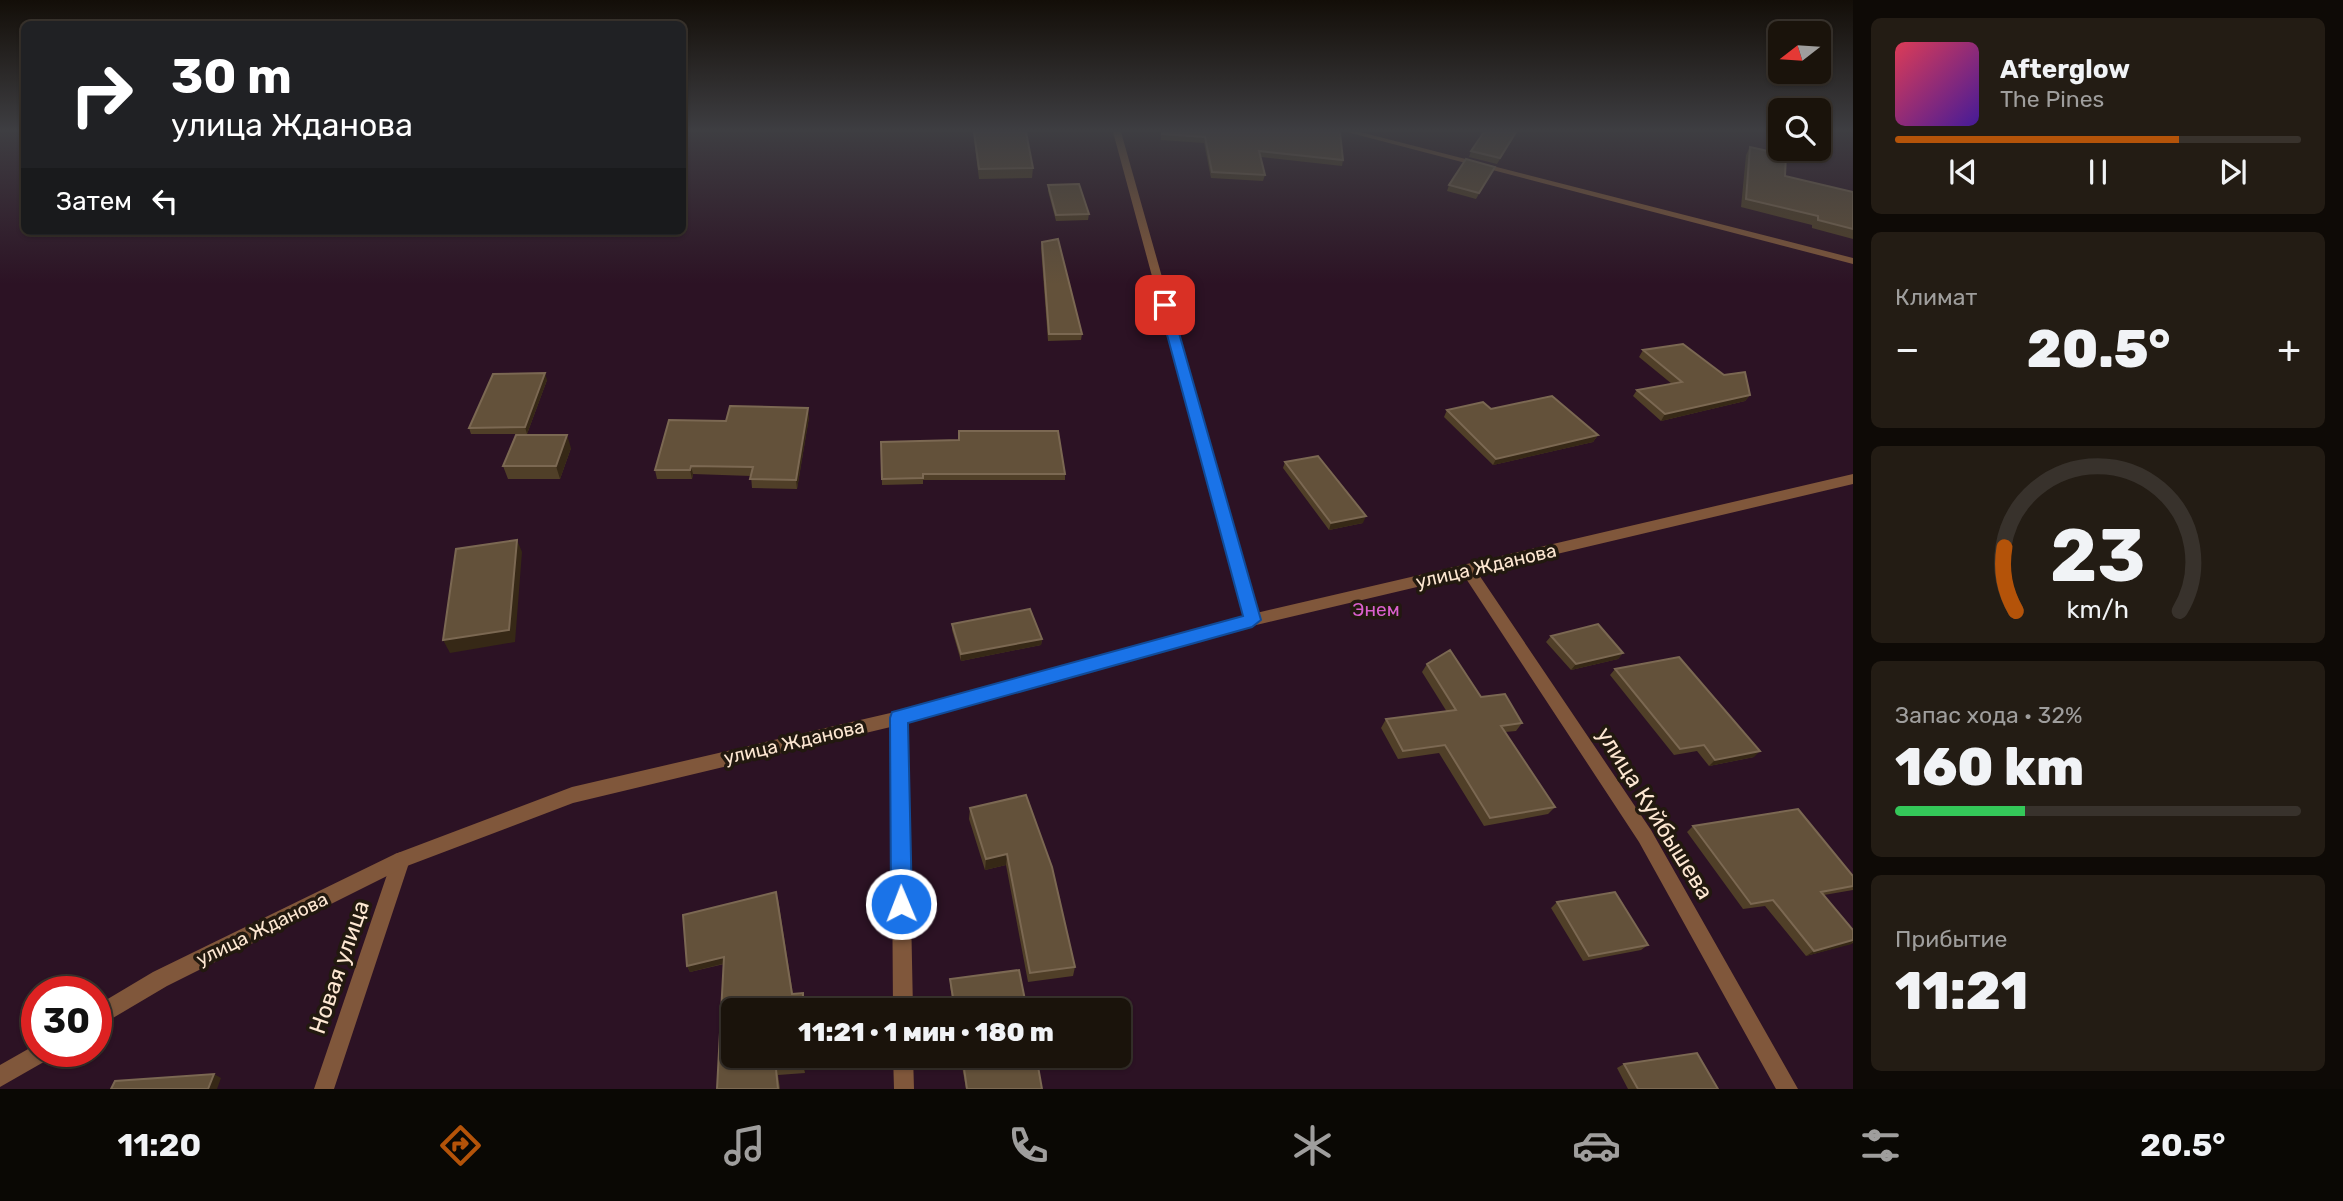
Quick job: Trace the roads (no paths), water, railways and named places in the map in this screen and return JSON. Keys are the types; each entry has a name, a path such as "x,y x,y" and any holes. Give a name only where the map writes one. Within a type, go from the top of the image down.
{"street":[{"path":"1131,183 1252,620"},
{"path":"1549,183 1853,261"},
{"name":"улица Жданова","path":"112,1008 160,979 401,860 572,795 899,718 1252,620 1853,478"},
{"name":"улица Куйбышева","path":"1468,570 1645,836 1788,1089"},
{"path":"899,718 903,998"},
{"name":"Новая улица","path":"324,1089 401,860"},
{"path":"0,1077 21,1064"},
{"path":"903,1068 904,1089"}],"park label":[{"name":"Энем","path":"1376,609"}]}
